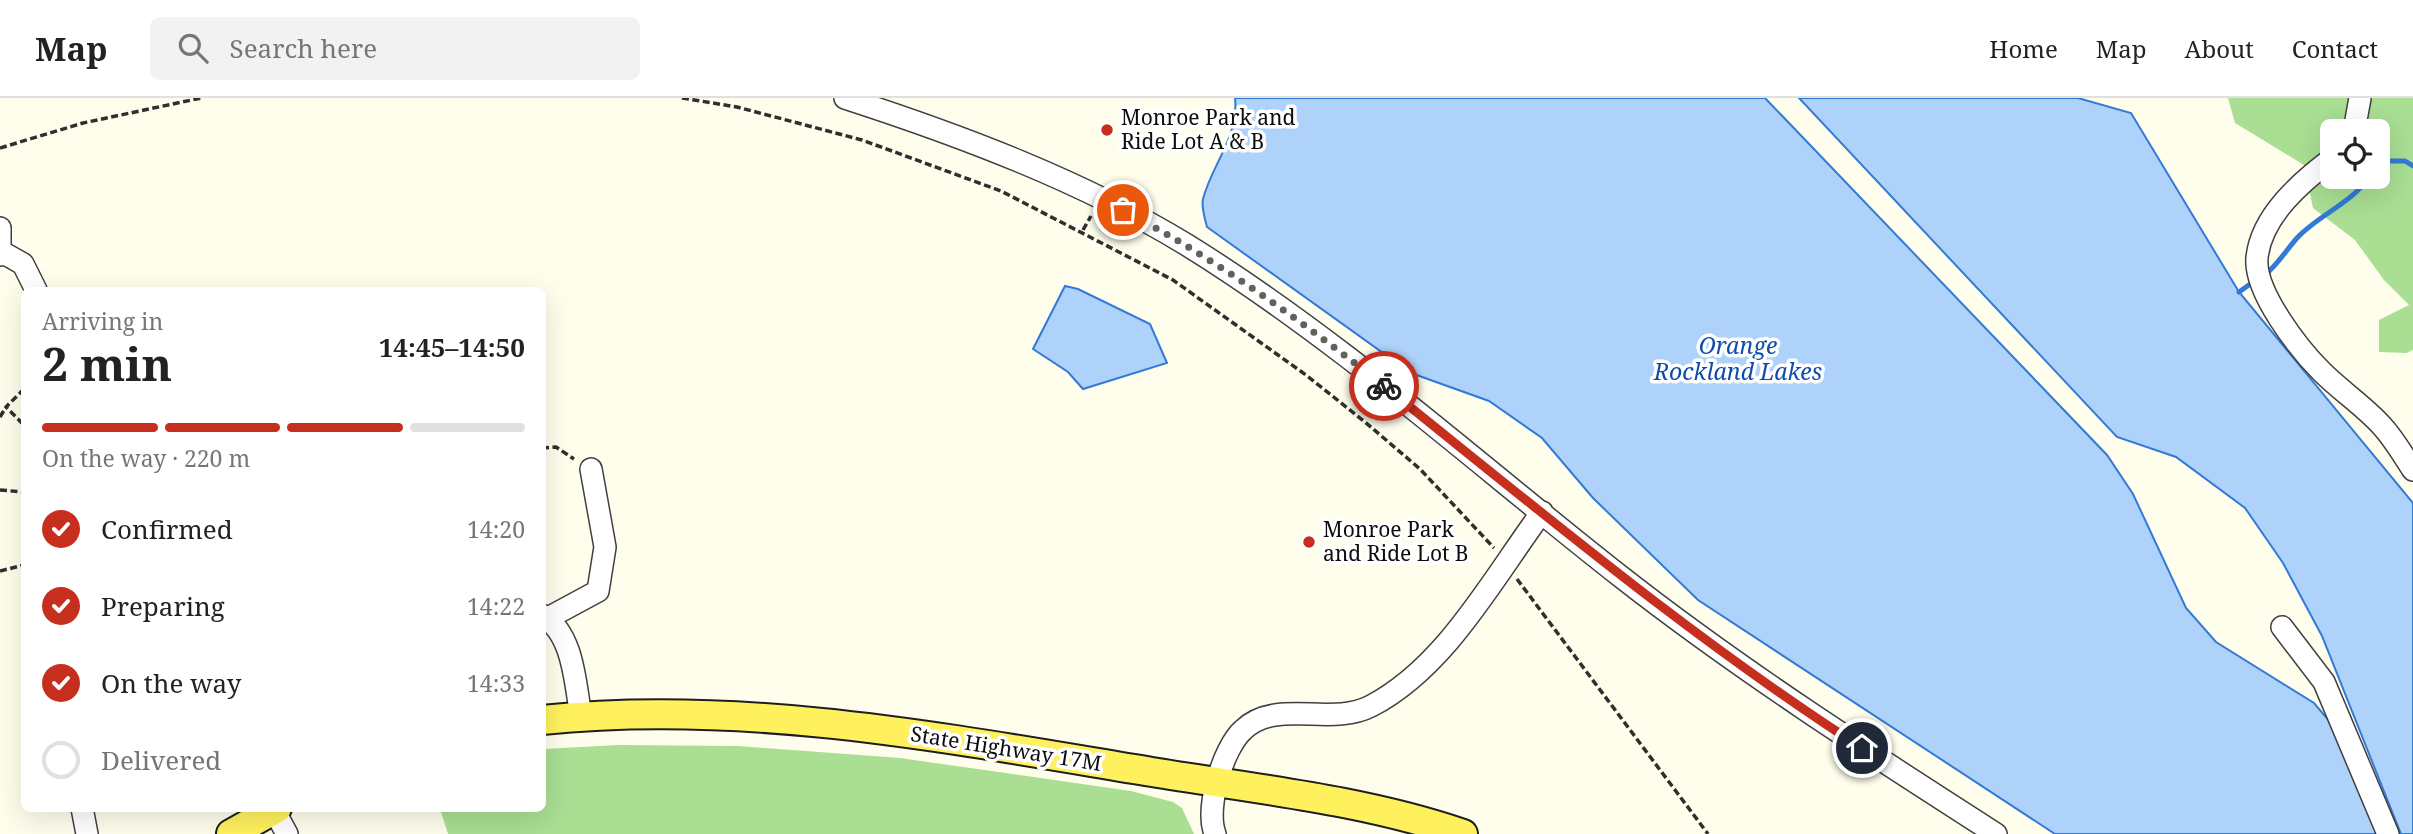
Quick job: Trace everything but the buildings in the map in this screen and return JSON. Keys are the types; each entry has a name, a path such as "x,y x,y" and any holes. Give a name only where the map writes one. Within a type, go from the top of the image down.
{"main road":[{"name":"State Highway 17M","path":"546,720 685,713 805,720 965,741 1217,782 1413,817 1463,834"},
{"path":"231,834 279,818"}],"street":[{"path":"845,98 1036,169 1101,198 1187,245 1294,317 1631,584 1818,720 1996,834"},
{"path":"2356,119 2360,98"},
{"path":"2320,168 2304,180 2264,233 2257,257 2258,270 2270,300 2293,337 2320,370 2383,427 2413,470"},
{"path":"0,228 0,253 23,264 34,287"},
{"path":"546,616 598,591 606,547 591,469"},
{"path":"1215,834 1211,821 1217,782 1240,732 1255,720 1273,715 1332,716 1371,707 1406,680 1455,632 1542,512"},
{"path":"546,617 560,632 568,650 581,716"},
{"path":"2282,627 2324,682 2388,834"},
{"path":"83,812 87,834"}],"path":[{"path":"156,105 163,98"},
{"path":"0,148 83,123 156,105 201,98"},
{"path":"682,98 737,107 862,140 1001,191 1173,280 1306,375 1420,469 1489,542 1708,834"},
{"path":"0,417 21,392"},
{"path":"6,407 21,422"},
{"path":"546,448 556,447 591,469"},
{"path":"0,490 21,492"},
{"path":"0,571 21,566"}],"green space":[{"path":"2228,98 2413,98 2413,350 2406,353 2379,352 2379,320 2409,305 2384,280 2355,240 2313,208 2304,165 2235,123"},
{"path":"618,745 738,746 900,758 1131,791 1173,802 1182,808 1194,834 448,834 441,812 546,812 546,749"}],"water":[{"name":"Orange Rockland Lakes","path":"1235,98 1765,98 2107,455 2133,494 2186,608 2216,642 2314,703 2331,723 2378,834 2055,834 1698,600 1593,498 1542,438 1489,401 1411,373 1207,227 1203,199 1229,138"},
{"path":"1799,98 2078,98 2131,113 2239,292 2413,503 2413,834 2401,834 2322,636 2283,563 2245,508 2176,457 2117,437"},
{"path":"1065,286 1078,289 1150,324 1167,363 1083,389 1068,372 1033,349"}],"waterway":[{"path":"2390,161 2405,161 2413,166"},
{"path":"2265,275 2298,237 2359,189"},
{"path":"2239,292 2253,282"}],"way so far":[{"path":"1123,210 1187,245 1283,309 1384,386"}],"place":[{"name":"Monroe Park and Ride Lot A & B","path":"1107,130"},
{"name":"Monroe Park and Ride Lot B","path":"1309,542"}],"route":[{"path":"1384,386 1620,576 1818,720 1862,748"}]}
